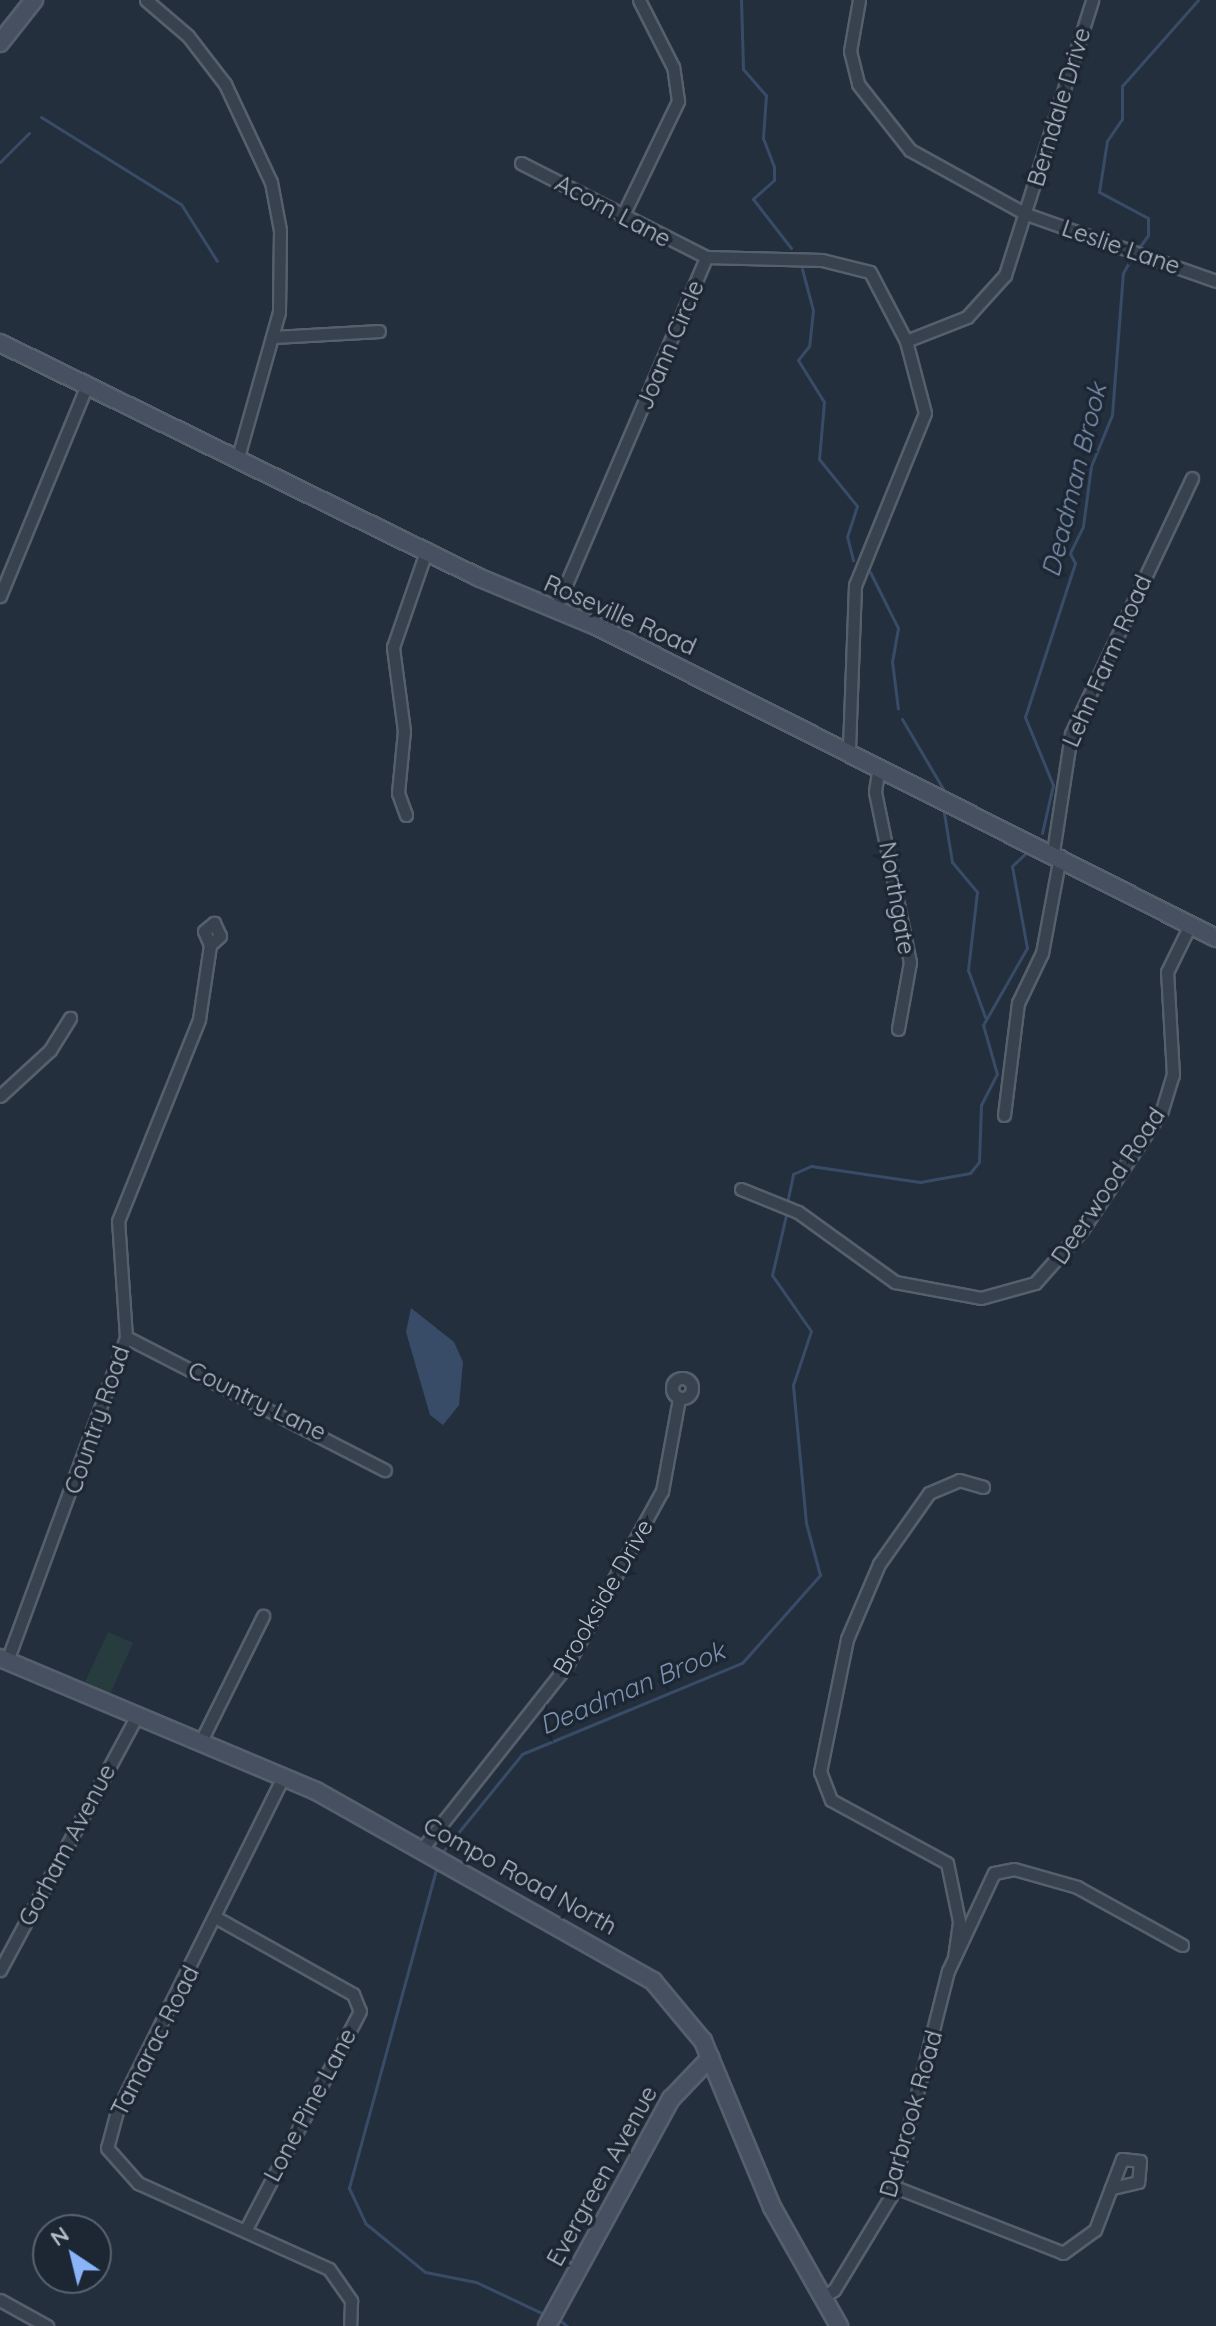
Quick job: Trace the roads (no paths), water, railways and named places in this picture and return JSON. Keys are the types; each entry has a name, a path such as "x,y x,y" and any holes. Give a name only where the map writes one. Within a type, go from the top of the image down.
{"main road":[{"path":"0,43 34,0"},
{"name":"Roseville Road","path":"0,343 879,766 1215,935"},
{"name":"Compo Road North","path":"3,1659 135,1719 284,1775 639,1970 683,2011 710,2058 760,2182 839,2326"},
{"name":"Evergreen Avenue","path":"547,2326 671,2099 710,2058"}],"street":[{"path":"146,0 188,36 225,84 271,182 280,230 275,337 238,457"},
{"path":"622,217 678,101 673,67 639,0"},
{"name":"Berndale Drive","path":"859,0 850,51 877,116 926,163 1026,214"},
{"name":"Berndale Drive","path":"906,341 983,305 1005,275 1092,0"},
{"name":"Acorn Lane","path":"521,163 706,257"},
{"name":"Leslie Lane","path":"1026,214 1216,281"},
{"name":"Joann Circle","path":"555,610 706,257 858,266 883,287 906,341 925,413 855,585 849,752"},
{"path":"275,337 379,331"},
{"path":"0,596 87,385"},
{"name":"Lehn Farm Road","path":"1004,1115 1018,1003 1042,953 1071,734 1192,478"},
{"path":"406,815 398,793 404,731 393,647 427,549"},
{"name":"Northgate","path":"879,766 875,792 910,962 898,1029"},
{"name":"Deerwood Road","path":"741,1189 787,1208 895,1282 969,1298 1017,1290 1055,1264 1162,1110 1173,1075 1167,972 1190,925"},
{"name":"Country Road","path":"3,1659 126,1337 118,1221 199,1019 210,945"},
{"path":"0,1096 50,1050 70,1018"},
{"name":"Country Lane","path":"126,1337 385,1470"},
{"name":"Brookside Drive","path":"432,1856 567,1665 662,1491 679,1398"},
{"name":"Darbrook Road","path":"821,2298 834,2290 895,2187 954,1959 959,1921 947,1863 831,1800 820,1772 844,1651 879,1564 929,1493 959,1480 983,1487"},
{"path":"200,1743 263,1616"},
{"name":"Gorham Avenue","path":"0,1970 135,1719"},
{"name":"Tamarac Road","path":"284,1775 117,2111 107,2148 138,2183 329,2269 351,2301 350,2326"},
{"name":"Darbrook Road","path":"954,1959 990,1879 1007,1868 1093,1894 1182,1945"},
{"name":"Lone Pine Lane","path":"215,1917 353,1994 360,2011 246,2229"},
{"path":"895,2187 1063,2253 1095,2230 1111,2188"},
{"path":"0,2300 47,2326"}],"water":[{"path":"411,1308 454,1342 463,1362 459,1405 443,1425 430,1415 406,1332"}],"waterway":[{"path":"741,0 743,69 766,95 763,138 774,167 774,180 753,199 791,248"},
{"name":"Deadman Brook","path":"1138,249 1148,235 1148,218 1099,192 1107,141 1122,119 1122,86 1198,0"},
{"path":"41,117 181,204 217,261"},
{"path":"0,162 29,133"},
{"name":"Deadman Brook","path":"1042,833 1053,785 1025,717 1075,563 1070,553 1083,526 1091,466 1112,415 1123,273 1133,255"},
{"path":"802,269 813,310 809,346 798,360 824,402 819,459 857,506 847,536 853,560"},
{"path":"870,572 898,628 892,661 898,709"},
{"path":"902,719 943,789"},
{"path":"943,807 952,862 977,892 968,970 985,1017"},
{"name":"Deadman Brook","path":"787,1203 793,1174 811,1166 920,1182 970,1173 979,1162 981,1105 997,1074 983,1025 1027,948 1012,866 1027,852"},
{"name":"Deadman Brook","path":"440,1855 522,1754 742,1663 820,1575 806,1523 793,1385 811,1331 772,1275 787,1211"},
{"name":"Deadman Brook","path":"437,1866 349,2188 365,2223 425,2272 476,2282 546,2315"},
{"name":"Deadman Brook","path":"558,2319 567,2326"}]}
